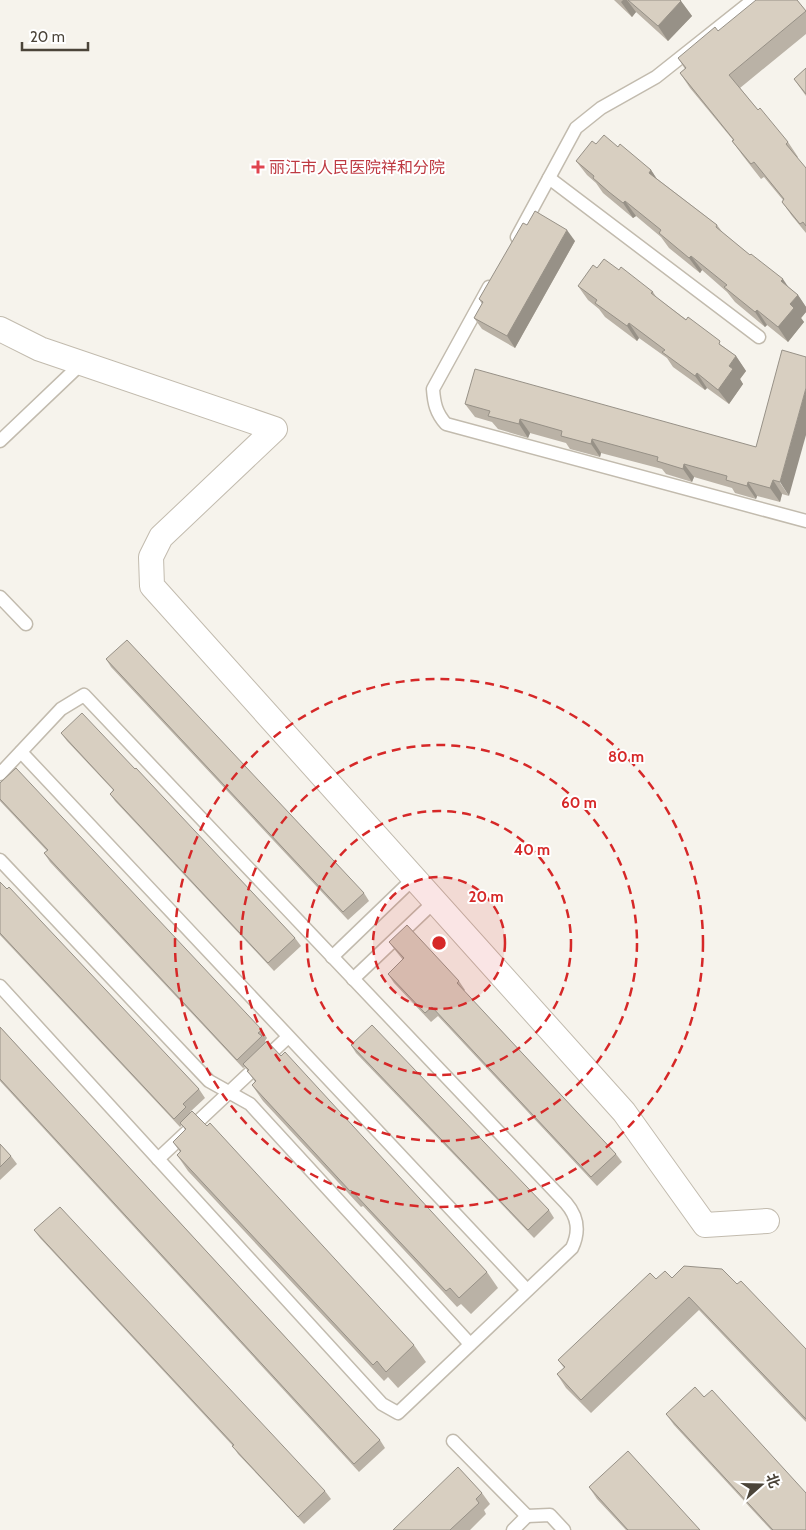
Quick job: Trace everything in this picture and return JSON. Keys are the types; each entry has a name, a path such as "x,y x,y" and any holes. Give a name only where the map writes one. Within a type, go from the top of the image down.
{"street":[{"path":"0,329 40,349 275,429 161,537 151,557 152,586 624,1112 705,1225 767,1221"}],"lane":[{"path":"512,245 576,128 601,108 656,76 753,0"},
{"path":"549,178 759,337"},
{"path":"494,279 433,389 434,403 446,424 806,521"},
{"path":"0,441 82,363"},
{"path":"0,597 26,624"},
{"path":"0,774 61,710 84,695 572,1210 578,1226 572,1248 398,1413 382,1404 0,986"},
{"path":"21,752 527,1290"},
{"path":"0,860 209,1081 250,1104 470,1344"},
{"path":"332,956 414,878"},
{"path":"353,979 435,901"},
{"path":"158,1159 288,1037"},
{"path":"452,1441 527,1516"},
{"path":"513,1530 527,1516 550,1515 564,1530"}],"building":[{"path":"628,0 680,0 681,1 658,26"},
{"path":"756,0 797,0 806,11 729,75 758,110 760,108 788,142 786,144 806,168 806,226 803,222 800,224 782,202 784,199 754,162 751,164 732,141 734,140 680,73 686,68 678,58 715,27 718,31"},
{"path":"806,68 806,94 794,79"},
{"path":"604,135 618,147 620,144 651,170 649,173 717,225 716,227 750,255 783,279 781,281 798,295 790,304 794,308 778,327 757,310 755,312 724,287 727,285 691,256 689,258 659,233 661,230 625,201 623,203 609,192 576,161 592,141 596,144"},
{"path":"535,211 567,230 507,336 474,318 483,302 479,299 523,223 527,225"},
{"path":"604,259 619,270 621,267 653,292 651,293 686,320 688,317 720,341 719,344 736,356 729,366 733,369 718,390 697,373 695,376 662,352 665,350 629,323 627,326 595,303 597,300 578,286 593,265 597,268"},
{"path":"782,350 806,357 806,388 780,482 773,480 770,488 748,482 747,486 726,480 727,476 684,464 683,469 657,461 658,457 592,439 591,444 561,436 562,431 520,419 519,424 488,416 490,411 465,404 475,369 756,447"},
{"path":"127,640 364,893 343,912 106,659"},
{"path":"82,713 295,938 268,963 110,794 114,790 61,733"},
{"path":"16,768 262,1030 258,1033 262,1036 237,1060 44,853 48,850 0,799 0,783"},
{"path":"0,882 7,889 9,887 199,1089 183,1104 186,1107 174,1119 0,933"},
{"path":"407,925 459,981 457,983 616,1154 591,1177 432,1007 425,1013 388,974 404,958 389,942"},
{"path":"372,1025 549,1210 528,1230 351,1045"},
{"path":"0,1027 380,1440 354,1464 0,1079"},
{"path":"267,1041 281,1056 285,1052 487,1272 459,1298 450,1288 446,1291 252,1085 256,1081 243,1064"},
{"path":"192,1111 207,1126 210,1123 414,1345 386,1372 377,1361 373,1365 177,1155 181,1151 173,1142 186,1129 180,1123"},
{"path":"0,1144 11,1156 0,1167"},
{"path":"60,1207 325,1491 298,1517 232,1446 234,1445 34,1230"},
{"path":"684,1266 722,1269 737,1284 741,1281 806,1349 806,1419 689,1297 581,1400 557,1374 565,1367 558,1360 650,1273 656,1279 665,1271 672,1278"},
{"path":"695,1387 704,1397 712,1390 806,1493 806,1530 773,1530 666,1414"},
{"path":"628,1451 700,1530 628,1530 589,1487"},
{"path":"458,1467 482,1493 476,1499 479,1503 450,1530 393,1530"}],"place":[{"name":"丽江市人民医院祥和分院","path":"258,167"}]}
